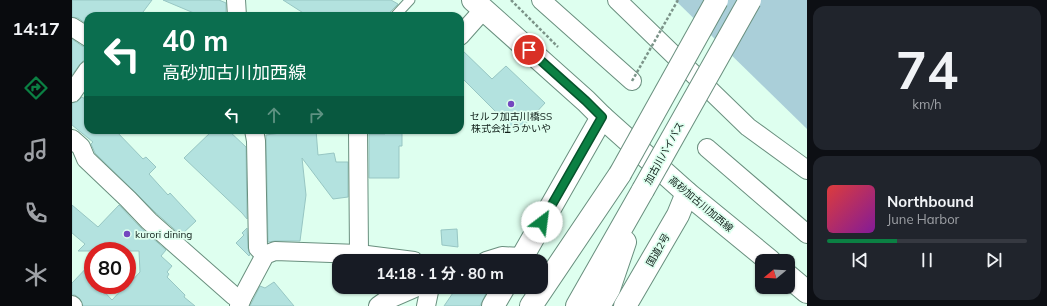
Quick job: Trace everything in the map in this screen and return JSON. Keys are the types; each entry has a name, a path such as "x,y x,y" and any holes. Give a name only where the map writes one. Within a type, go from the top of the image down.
{"main road":[{"path":"548,306 717,0"},
{"name":"加古川バイパス","path":"577,306 750,0"},
{"name":"高砂加古川加西線","path":"478,4 687,193 761,254"},
{"path":"524,254 602,117"},
{"path":"531,306 620,174"},
{"path":"599,306 609,289 643,190"},
{"name":"国道2号","path":"625,306 678,215 687,193"},
{"path":"795,282 807,292"},
{"path":"492,306 500,294"}],"street":[{"path":"236,0 237,12"},
{"path":"541,0 632,81"},
{"path":"617,0 748,127 807,170"},
{"path":"464,29 478,4"},
{"path":"72,26 84,34"},
{"path":"72,93 84,76"},
{"path":"255,134 258,248 265,256"},
{"path":"72,138 81,147 86,159 149,221 240,302 265,256 275,251 359,254 358,134"},
{"path":"707,148 807,234"},
{"path":"378,306 401,294"},
{"path":"426,306 429,294"}],"lane":[{"path":"399,12 410,0"}],"path":[{"path":"632,81 678,0"}],"water":[{"path":"675,0 807,0 807,129"}],"building":[{"path":"72,0 152,0 143,12 84,12 84,22 78,18 72,17"},
{"path":"163,0 219,0 226,3 226,12 192,12"},
{"path":"283,0 391,0 398,4 390,12 302,12"},
{"path":"72,39 84,46 84,61 72,75"},
{"path":"464,52 492,79 506,66 545,103 517,133 464,80"},
{"path":"82,97 84,98 84,134 119,134 143,159 146,157 156,167 149,174 168,195 170,193 196,221 181,235 156,213 95,153 91,144 93,142 72,125 72,103 77,102"},
{"path":"209,134 232,134 246,147 247,219 242,213 184,158"},
{"path":"316,134 318,155 334,153 336,162 348,162 348,197 333,199 302,158 306,195 300,241 268,242 266,135"},
{"path":"369,134 402,134 402,146 399,146 399,178 369,178"},
{"path":"72,205 98,227 119,205 141,228 166,250 161,256 172,266 167,272 169,274 167,277 185,295 184,297 195,306 83,306 80,299 75,295 72,295 72,283 84,270 84,294 106,294 112,300 118,294 136,294 136,276 140,272 139,251 136,251 136,242 84,243 72,233"},
{"path":"247,228 249,256 236,243 244,235 242,233"},
{"path":"457,229 458,247 442,245 441,230"},
{"path":"84,245 84,251 78,251"},
{"path":"274,282 294,306 250,306 260,286 265,288"},
{"path":"452,294 486,294 480,306 444,306"}],"place":[{"name":"セルフ加古川橋SS 株式会社うかいや","path":"511,104"},
{"name":"kurori dining","path":"127,234"}],"route":[{"path":"529,50 602,117 592,137 542,222"}]}
